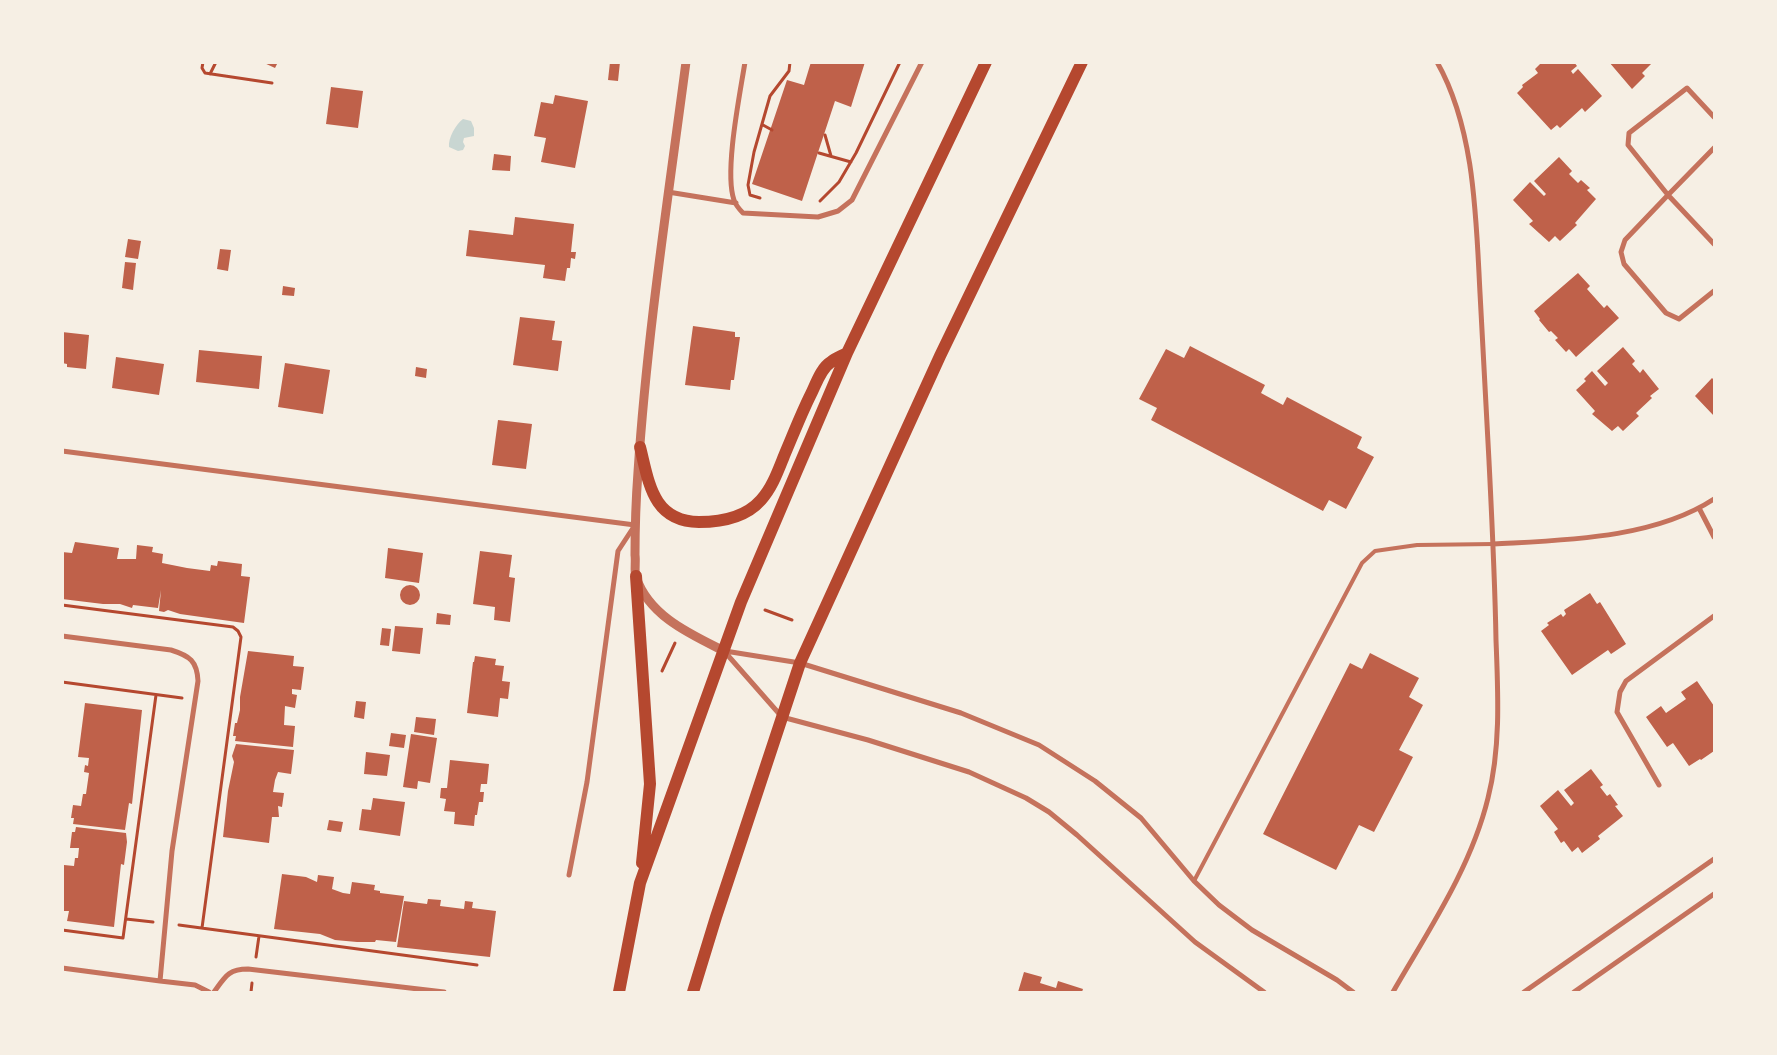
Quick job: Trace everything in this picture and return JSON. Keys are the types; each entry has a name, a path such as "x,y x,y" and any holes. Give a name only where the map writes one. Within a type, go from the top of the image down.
{"main road":[{"path":"640,883 741,602 847,353 986,62"},
{"path":"694,992 716,916 800,663 940,356 1082,62"},
{"path":"640,447 653,496 663,509 677,518 688,521 711,522 746,512 760,501 767,492 818,378 829,362 847,353"},
{"path":"618,992 640,883 650,784 636,576"}],"street":[{"path":"686,62 649,337 640,447 635,525 636,576 646,597 668,619 689,633 724,651 800,663 961,713 1039,745 1096,781 1141,818 1194,881 1219,905 1252,930 1337,980 1353,992"},
{"path":"745,62 732,157 731,178 736,203 744,212 818,217 838,211 847,205 861,185 922,62"},
{"path":"1393,992 1465,863 1488,800 1495,756 1498,700 1494,544 1477,228 1468,158 1460,123 1452,95 1437,62"},
{"path":"1714,117 1687,88 1629,133 1628,144 1668,195 1714,244"},
{"path":"1714,148 1625,240 1621,252 1624,264 1666,313 1679,318 1714,291"},
{"path":"668,192 736,203"},
{"path":"62,451 635,525"},
{"path":"1494,544 1550,541 1617,532 1659,523 1699,508 1714,499"},
{"path":"1699,508 1714,537"},
{"path":"569,875 586,782 618,551 635,525"},
{"path":"1659,786 1617,712 1620,692 1626,681 1714,616"},
{"path":"62,636 171,650 185,654 197,668 198,682 172,851 160,981"},
{"path":"724,651 782,717 868,740 969,772 1026,798 1048,812 1077,835 1195,942 1264,992"},
{"path":"1524,992 1714,859"},
{"path":"1574,992 1714,894"},
{"path":"62,968 195,985 209,992"},
{"path":"214,992 224,978 236,969 444,992"}],"lane":[{"path":"1194,881 1362,563 1375,551 1417,545 1494,544"}],"path":[{"path":"203,62 202,68 210,74 272,83"},
{"path":"210,74 216,62"},
{"path":"763,199 750,195 748,185 754,152 770,96 790,71 790,62"},
{"path":"813,203 819,201 839,182 851,162 900,62"},
{"path":"763,125 772,130"},
{"path":"825,135 832,157"},
{"path":"819,153 851,162"},
{"path":"765,610 792,620"},
{"path":"660,677 676,640"},
{"path":"62,682 195,700"},
{"path":"62,930 123,938 156,695"},
{"path":"126,919 477,965"},
{"path":"254,970 260,936"}],"shaded area":[{"path":"463,119 471,121 474,128 474,136 464,138 465,146 463,150 458,151 449,147 449,143 453,132"}],"building":[{"path":"262,62 278,62 275,68"},
{"path":"610,62 620,62 618,81 608,80"},
{"path":"811,62 865,62 851,107 835,101 802,201 752,184 787,80 804,85"},
{"path":"1542,62 1574,62 1577,66 1571,71 1573,74 1578,69 1602,96 1585,112 1582,108 1560,128 1557,125 1551,130 1517,93 1523,87 1522,85 1538,73 1535,69"},
{"path":"1609,62 1653,62 1642,73 1645,76 1632,89"},
{"path":"331,87 363,91 358,128 326,124"},
{"path":"555,95 588,101 575,168 541,162 546,138 534,136 541,102 553,104"},
{"path":"494,154 511,156 510,171 492,170"},
{"path":"1559,157 1572,171 1569,174 1578,183 1581,180 1590,188 1587,190 1596,199 1575,223 1577,225 1560,241 1555,236 1549,242 1529,224 1533,221 1513,200 1530,182 1544,196 1546,194 1534,181"},
{"path":"515,217 574,224 571,252 576,252 575,259 571,258 570,268 567,268 565,281 543,278 545,265 466,256 469,230 513,235"},
{"path":"128,239 141,241 138,259 125,257"},
{"path":"220,249 231,250 228,271 217,269"},
{"path":"125,262 136,263 133,290 122,288"},
{"path":"1578,273 1590,286 1587,289 1604,308 1607,305 1619,318 1576,357 1569,349 1566,352 1555,340 1558,338 1551,331 1549,332 1534,311"},
{"path":"283,286 295,288 294,296 282,295"},
{"path":"520,317 555,321 552,340 562,341 558,371 513,365"},
{"path":"693,326 735,332 735,337 740,337 734,380 731,380 730,390 685,385"},
{"path":"62,332 89,335 86,369 67,367 67,364 62,363"},
{"path":"1190,346 1265,385 1261,393 1283,405 1287,397 1362,437 1357,448 1374,457 1346,509 1329,500 1323,511 1151,420 1157,408 1139,399 1166,349 1184,358"},
{"path":"1623,347 1635,361 1632,364 1640,373 1643,369 1659,389 1650,396 1652,398 1636,413 1639,416 1623,431 1618,426 1612,431 1592,414 1595,411 1576,390 1586,381 1584,379 1592,371 1605,386 1608,383 1597,371"},
{"path":"199,350 262,356 259,389 196,382"},
{"path":"116,357 164,364 159,395 112,388"},
{"path":"285,363 330,370 323,414 278,407"},
{"path":"416,367 427,369 426,378 415,376"},
{"path":"1712,378 1714,380 1714,416 1695,396"},
{"path":"498,420 532,424 526,469 492,465"},
{"path":"75,542 119,548 117,559 136,559 137,545 153,547 152,552 163,554 162,563 187,568 210,571 211,565 217,566 218,561 242,564 241,576 250,577 244,623 180,614 168,610 164,612 159,611 161,590 158,608 133,605 132,608 120,604 62,599 62,552 72,553"},
{"path":"388,548 423,553 419,583 385,578"},
{"path":"480,551 512,555 509,577 515,578 510,622 494,620 495,607 473,604"},
{"path":"406,585 414,585 420,591 420,599 414,605 406,605 400,599 400,591"},
{"path":"1590,593 1597,604 1600,602 1626,644 1611,654 1608,650 1572,675 1541,631 1549,625 1547,623 1561,614 1563,617 1566,614 1564,610"},
{"path":"437,613 451,615 450,625 436,624"},
{"path":"395,626 423,628 420,654 392,651"},
{"path":"382,628 391,629 389,646 380,645"},
{"path":"248,651 294,656 293,666 304,667 301,690 292,689 292,694 297,695 295,708 285,706 284,725 295,726 293,747 235,741 236,736 233,736 240,710 240,697"},
{"path":"1370,653 1419,678 1409,697 1423,705 1399,750 1413,757 1374,832 1359,825 1336,870 1263,834 1350,663 1362,669"},
{"path":"475,656 496,659 495,665 504,666 502,681 510,682 508,699 500,698 498,717 467,713"},
{"path":"1697,681 1714,706 1714,751 1689,766 1673,743 1667,747 1646,717 1661,706 1666,713 1686,699 1681,692"},
{"path":"356,701 366,702 364,719 354,717"},
{"path":"85,703 142,710 132,804 129,803 125,830 73,824 74,818 71,818 73,805 81,806 83,794 86,794 89,773 84,772 85,765 88,766 89,758 78,757"},
{"path":"416,717 436,719 434,735 414,732"},
{"path":"391,733 406,735 404,748 389,746"},
{"path":"411,734 437,738 430,783 418,781 417,789 403,787"},
{"path":"236,744 294,750 291,774 278,772 275,780 273,792 284,793 282,807 278,806 279,817 272,817 269,843 223,837 228,791 234,762 232,756"},
{"path":"366,752 390,755 387,776 364,774"},
{"path":"450,760 489,764 487,784 481,784 480,792 484,792 483,802 479,802 474,826 454,824 455,812 444,811 446,799 440,798 441,788 447,788"},
{"path":"1591,769 1603,785 1600,787 1607,796 1610,794 1618,805 1615,806 1623,816 1598,836 1600,839 1582,853 1578,847 1572,852 1564,841 1561,843 1554,832 1558,829 1540,806 1558,790 1571,806 1574,803 1564,790"},
{"path":"373,798 405,802 400,836 359,830 362,809 371,810"},
{"path":"329,820 343,822 341,832 327,830"},
{"path":"76,827 126,833 127,842 124,865 121,864 114,927 67,921 69,911 62,911 64,865 74,866 75,858 78,858 79,848 70,848 72,832 75,832"},
{"path":"282,874 306,877 317,882 318,875 334,877 332,889 343,893 350,894 352,882 375,885 374,890 380,891 380,893 404,896 396,942 335,940 320,934 274,929"},
{"path":"428,899 441,900 440,906 464,909 465,901 473,902 472,908 496,911 490,957 397,947 404,901 427,904"},
{"path":"1024,972 1042,977 1040,983 1056,988 1058,981 1083,989 1082,992 1018,992"}]}
